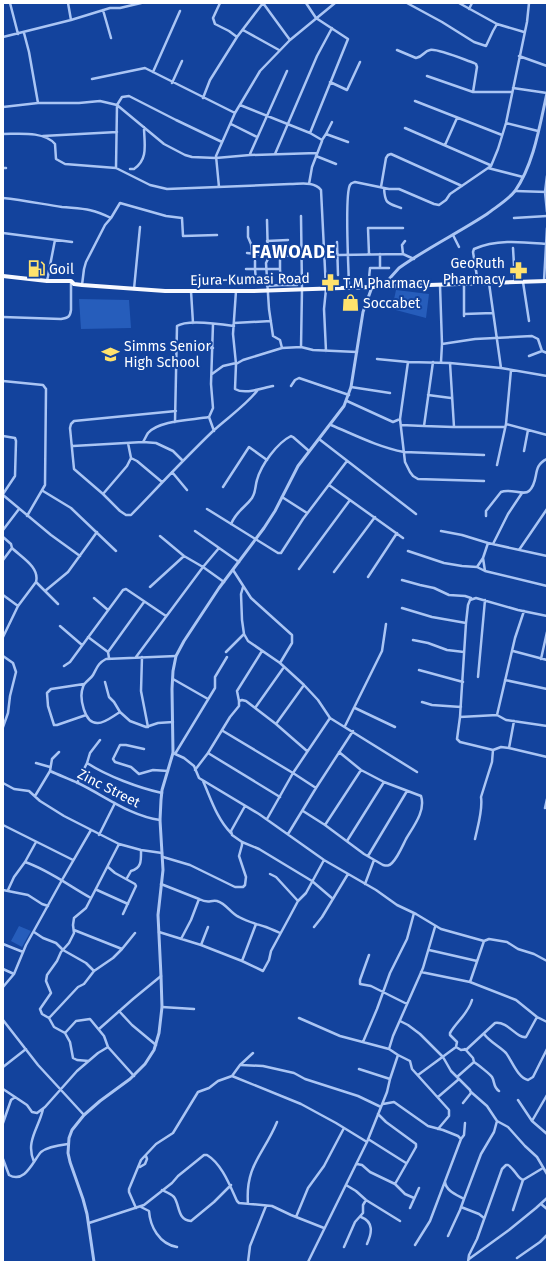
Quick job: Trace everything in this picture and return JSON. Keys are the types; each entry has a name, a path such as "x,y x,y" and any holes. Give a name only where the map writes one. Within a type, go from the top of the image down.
{"main road":[{"name":"Ejura-Kumasi Road","path":"3,276 46,281 71,281 74,284 82,285 191,291 236,291 267,288 326,289 546,281"}],"street":[{"path":"10,3 18,34"},
{"path":"68,3 71,20"},
{"path":"3,37 24,33 110,8 120,8 141,3"},
{"path":"220,3 213,18 215,24 229,31 237,38"},
{"path":"203,98 210,80 237,38 263,3 290,40"},
{"path":"306,3 316,18 347,38 348,41 310,133"},
{"path":"220,187 216,158 235,113 260,71 290,40 335,3"},
{"path":"407,3 474,42 486,46 497,24"},
{"path":"459,3 497,24 524,32"},
{"path":"469,9 472,3"},
{"path":"349,288 347,211 349,187 351,183 355,182 382,188 399,189 439,205 446,200 450,194 490,167 506,123 529,3"},
{"path":"103,10 111,38"},
{"path":"154,72 180,11"},
{"path":"276,154 317,56 332,28"},
{"path":"243,30 279,50"},
{"path":"24,33 38,103"},
{"path":"397,50 416,58 420,58 426,51 434,49 476,64 477,67 473,92"},
{"path":"519,56 547,66"},
{"path":"172,82 182,61"},
{"path":"330,82 344,90 347,90 360,62"},
{"path":"92,79 145,68 235,113"},
{"path":"250,154 287,71"},
{"path":"427,76 473,92 512,92"},
{"path":"385,287 394,273 453,234 469,226 498,206 515,191 523,177 531,156 547,93 513,88"},
{"path":"116,168 117,105 122,97 129,96 222,142"},
{"path":"3,107 38,103 79,103 100,101 117,105 164,144 185,155 216,158 250,154 316,155 336,164"},
{"path":"415,101 502,135"},
{"path":"240,105 310,133 322,140"},
{"path":"445,145 457,118"},
{"path":"309,184 316,155 332,122"},
{"path":"506,123 538,131"},
{"path":"231,124 257,137"},
{"path":"130,169 134,169 141,164 143,159 145,151 144,127"},
{"path":"405,128 445,145 490,167 523,177"},
{"path":"40,136 117,132"},
{"path":"3,134 30,134 50,139 55,144 56,159 61,162 66,164 116,168 150,185 167,189 309,184 318,186 321,190 325,254 326,289 324,309 326,351"},
{"path":"326,134 348,142"},
{"path":"401,208 387,203 382,188 386,158 388,155 391,154 462,186"},
{"path":"547,176 547,212"},
{"path":"515,191 546,192"},
{"path":"3,198 27,200 62,207 90,209 111,218"},
{"path":"82,285 86,262 105,225 120,203 166,216 182,218 183,236 217,235"},
{"path":"301,216 301,348"},
{"path":"514,218 547,216"},
{"path":"267,220 267,288 270,321 273,336 280,340 282,348"},
{"path":"248,226 248,237 251,244 252,253"},
{"path":"134,289 140,227"},
{"path":"369,254 368,228 403,228"},
{"path":"546,281 547,228"},
{"path":"3,233 72,242"},
{"path":"453,234 459,247"},
{"path":"46,281 55,240"},
{"path":"267,241 288,240"},
{"path":"403,254 402,245 405,241"},
{"path":"478,283 473,252 474,249 508,241 546,244"},
{"path":"336,242 338,275"},
{"path":"513,248 515,282"},
{"path":"247,253 268,255"},
{"path":"268,259 276,256 325,254 403,254 414,259"},
{"path":"380,254 380,268"},
{"path":"280,256 281,285"},
{"path":"254,261 256,281"},
{"path":"369,278 370,268 388,268"},
{"path":"246,269 280,269"},
{"path":"3,317 67,318 71,314 71,281"},
{"path":"489,282 501,368"},
{"path":"523,282 529,321"},
{"path":"464,283 464,315 493,313"},
{"path":"267,288 297,284"},
{"path":"440,284 442,344 441,362"},
{"path":"174,753 172,722 173,679 176,656 224,582 275,511 298,466 331,425 347,401 351,387 363,312 372,287"},
{"path":"191,291 193,323"},
{"path":"236,291 233,334 236,364 235,389 241,392 252,390 257,391 273,386"},
{"path":"175,422 177,326 181,324 193,323 234,324 270,321"},
{"path":"213,324 211,374 212,412 209,417 214,431"},
{"path":"442,344 475,339 535,336 538,339 542,351"},
{"path":"177,347 213,348"},
{"path":"211,374 223,366 236,364 243,360 282,348 357,352"},
{"path":"529,356 542,351 547,353"},
{"path":"377,359 408,362 441,362 501,368 547,376"},
{"path":"408,362 400,419 405,462 410,472 418,479 484,481"},
{"path":"424,426 433,362"},
{"path":"450,363 454,427"},
{"path":"497,465 506,426 511,370"},
{"path":"290,386 294,380 299,378 349,395"},
{"path":"3,381 43,385 46,389 46,479 43,491 27,516"},
{"path":"351,387 390,392"},
{"path":"176,411 74,421 70,428 73,446 74,469 120,511 128,516 131,515 183,461 214,431 243,407 257,391"},
{"path":"428,395 451,398"},
{"path":"347,401 393,422 400,419"},
{"path":"143,442 147,434 153,428 175,422 209,417"},
{"path":"331,425 382,447 404,452 484,455"},
{"path":"401,425 454,427 506,426 547,435"},
{"path":"524,451 528,430"},
{"path":"3,436 13,436 16,441 15,476 3,495 27,516 80,556"},
{"path":"231,524 238,511 249,502 255,493 257,479 268,460 283,441 291,436 297,439 309,451"},
{"path":"319,439 416,514"},
{"path":"73,446 143,442 156,443 163,445 183,461"},
{"path":"103,494 131,458 128,443"},
{"path":"223,487 249,447 268,460"},
{"path":"131,458 137,461 162,482"},
{"path":"486,516 486,512 501,492 509,490 527,493 530,491 535,482 539,464 547,459"},
{"path":"207,509 278,553 281,553 307,513 347,461"},
{"path":"172,472 187,490"},
{"path":"329,485 403,538"},
{"path":"43,491 71,508 116,551"},
{"path":"493,544 508,514 522,493"},
{"path":"282,496 307,513"},
{"path":"299,569 350,500"},
{"path":"3,530 19,509"},
{"path":"520,550 547,509"},
{"path":"334,572 375,517"},
{"path":"194,531 239,562"},
{"path":"441,531 547,556"},
{"path":"46,591 68,572 97,532"},
{"path":"368,577 397,533"},
{"path":"160,536 184,556 224,582"},
{"path":"3,537 11,544 12,548 35,569 37,576 36,582 18,606 3,637"},
{"path":"477,567 483,558 488,543"},
{"path":"3,560 12,548"},
{"path":"135,657 219,548"},
{"path":"408,551 444,563 477,567 485,571 547,586"},
{"path":"150,588 184,556"},
{"path":"483,558 485,571"},
{"path":"233,570 251,598 292,635 292,643 280,663"},
{"path":"402,580 434,588 449,595 476,598 524,612 547,616"},
{"path":"36,582 58,604"},
{"path":"243,587 241,602 244,634 251,644 280,663 304,685 318,700 330,718 417,772"},
{"path":"64,666 70,662 123,590 126,590 166,616"},
{"path":"3,595 18,606"},
{"path":"94,598 108,610"},
{"path":"472,598 469,602 466,623 463,682 457,739 460,742 493,750 501,747 509,748 547,757"},
{"path":"478,677 485,600"},
{"path":"108,652 144,602"},
{"path":"402,608 432,617 466,623"},
{"path":"498,715 505,680 524,612"},
{"path":"345,726 382,651 386,624"},
{"path":"60,626 82,645"},
{"path":"541,659 547,632"},
{"path":"226,652 244,634"},
{"path":"88,637 108,652 109,658"},
{"path":"413,640 428,643 447,650 464,652"},
{"path":"195,770 239,706 240,701 237,691 262,651"},
{"path":"513,651 547,660"},
{"path":"3,656 13,663 16,672 10,696 8,713 3,727"},
{"path":"120,712 99,724 93,722 86,715 81,702 82,690 84,684 92,675 99,663 109,658 176,656"},
{"path":"142,657 141,691 148,727"},
{"path":"94,1262 84,1199 71,1166 68,1153 68,1138 72,1130 84,1115 134,1076 150,1058 156,1045 162,1007 158,902 163,855 160,820 162,793 174,753 215,688 215,677 227,657"},
{"path":"255,708 284,667"},
{"path":"419,670 463,682"},
{"path":"173,679 208,699"},
{"path":"505,680 547,689"},
{"path":"105,682 109,697 120,712 130,721 148,727 158,723 172,722"},
{"path":"84,684 51,689 47,693 48,706 54,725 86,715"},
{"path":"276,724 304,685"},
{"path":"240,701 246,701 276,724 307,751"},
{"path":"422,702 432,705 461,707"},
{"path":"355,708 395,727"},
{"path":"460,717 498,715 502,718 514,721 547,726"},
{"path":"267,819 293,773 330,718"},
{"path":"509,748 514,721"},
{"path":"223,731 316,788"},
{"path":"288,834 353,731"},
{"path":"78,783 90,753 100,740"},
{"path":"144,749 126,744 120,745 113,759 115,762 131,767 139,774 153,770 168,771"},
{"path":"475,838 479,824 482,802 481,797 492,762 493,750"},
{"path":"35,796 50,771 52,759 59,752"},
{"path":"303,811 374,860 386,866 392,863 418,820 421,810 422,797 384,782 362,770 339,752"},
{"path":"174,753 190,762 194,766 198,777 203,781 267,819 324,860 397,905 414,913 435,926 484,940 489,939 507,942 518,949 534,954 547,961"},
{"path":"208,753 280,797"},
{"path":"36,763 50,767"},
{"path":"87,763 123,781 143,789 162,793"},
{"path":"325,825 362,770"},
{"name":"Zinc Street","path":"50,771 78,783 115,803 148,818 160,820"},
{"path":"203,781 225,827 231,833 242,842 259,849 312,881 333,899"},
{"path":"347,840 384,782"},
{"path":"3,784 14,789 29,792 40,801 64,816 119,844 163,855 190,865 236,887 243,887 245,885 246,877 239,856 242,842"},
{"path":"368,856 407,792"},
{"path":"545,808 547,799"},
{"path":"99,835 115,803"},
{"path":"231,833 245,806"},
{"path":"3,825 73,860"},
{"path":"3,987 14,974 23,952 91,830"},
{"path":"8,890 14,877 25,862 36,842"},
{"path":"88,1060 77,1060 73,1058 70,1042 65,1033 54,1027 48,1018 42,1014 40,1009 52,993 46,982 47,978 63,950 69,943 74,930 74,918 86,908 97,890 119,844"},
{"path":"127,878 131,871 137,869 140,865 141,850"},
{"path":"159,932 201,945 263,971 269,960 271,951 298,901 306,893 324,860"},
{"path":"365,884 374,860"},
{"path":"25,862 62,880 91,898"},
{"path":"108,867 115,873 134,882 136,886 123,914"},
{"path":"270,874 276,877 298,901"},
{"path":"314,927 322,917 348,874"},
{"path":"161,884 206,902 216,901 228,907 232,913 239,917 280,934"},
{"path":"3,890 28,895 48,906"},
{"path":"97,890 128,904"},
{"path":"182,939 191,920 198,899"},
{"path":"363,1042 390,973 407,939 414,913"},
{"path":"242,961 256,924"},
{"path":"389,1049 421,972 429,950 435,926"},
{"path":"201,945 208,927"},
{"path":"74,930 122,949"},
{"path":"34,932 43,938 56,943 63,950 86,963 94,971"},
{"path":"48,1018 78,987 84,984 94,971 113,958 135,933"},
{"path":"470,982 484,940"},
{"path":"3,944 23,952"},
{"path":"429,950 477,962"},
{"path":"369,955 360,984 367,985 407,1004"},
{"path":"3,969 14,974"},
{"path":"421,972 470,982 516,1000 537,1017 547,1022"},
{"path":"99,1029 161,976"},
{"path":"456,1047 455,1039 450,1035 450,1033 465,1015 472,1000"},
{"path":"162,1007 194,1009"},
{"path":"119,1011 132,1025 156,1045"},
{"path":"456,1047 460,1050 465,1049 498,1022 504,1024 521,1037 525,1038 537,1017"},
{"path":"299,1018 340,1036 389,1049 410,1061 412,1069 449,1110 449,1116 438,1128"},
{"path":"3,1020 60,1090 84,1115"},
{"path":"65,1033 76,1021 92,1020 104,1036 108,1047 134,1076"},
{"path":"400,1021 414,1029 443,1057 447,1065 471,1092 487,1106 497,1121 508,1127 537,1157 547,1174"},
{"path":"484,1034 505,1053 519,1073 526,1080 533,1077 547,1049"},
{"path":"3,1089 27,1105 34,1113 38,1113 77,1070 88,1060 108,1047"},
{"path":"418,1075 456,1047"},
{"path":"3,1067 26,1049"},
{"path":"465,1049 473,1058 474,1062 480,1065 482,1069 491,1076 495,1086 500,1090"},
{"path":"136,1208 129,1189 142,1160 156,1144 173,1133 198,1092 209,1088 218,1081 232,1076 240,1065 253,1053"},
{"path":"308,1262 367,1142 383,1104 398,1055"},
{"path":"438,1097 474,1062"},
{"path":"240,1065 263,1066 294,1073 305,1079 358,1096 381,1107"},
{"path":"359,1069 390,1079"},
{"path":"232,1076 301,1104 367,1142"},
{"path":"463,1103 471,1092"},
{"path":"532,1121 547,1095"},
{"path":"3,1123 11,1100 15,1097"},
{"path":"518,1100 532,1121 547,1134"},
{"path":"383,1104 394,1102 428,1126 438,1128 458,1136 460,1139"},
{"path":"34,1162 32,1156 32,1140 43,1109"},
{"path":"378,1114 386,1122 416,1144 395,1184"},
{"path":"448,1236 461,1207 481,1154 494,1132 497,1121"},
{"path":"248,1204 248,1186 252,1168 273,1133 277,1122"},
{"path":"415,1245 430,1221 460,1139 464,1135 465,1123"},
{"path":"296,1217 308,1188 324,1166 344,1128"},
{"path":"368,1139 406,1163"},
{"path":"3,1159 8,1173 14,1177 26,1174 41,1153 45,1150 68,1144"},
{"path":"89,1223 141,1206 205,1155 208,1155 228,1180 239,1203 278,1208 324,1228"},
{"path":"139,1167 145,1164 147,1160 146,1156"},
{"path":"356,1164 362,1165 370,1172 395,1184 405,1194 414,1198"},
{"path":"468,1261 499,1175 506,1165 512,1167 520,1179 523,1180"},
{"path":"513,1210 523,1180 543,1168"},
{"path":"445,1182 445,1187 464,1199"},
{"path":"346,1185 366,1200 400,1221"},
{"path":"162,1190 174,1198 181,1215 186,1220 191,1221 231,1186"},
{"path":"410,1208 419,1188"},
{"path":"468,1261 547,1198"},
{"path":"344,1247 355,1222 363,1213 363,1204 366,1200"},
{"path":"541,1204 547,1209"},
{"path":"141,1206 149,1210 149,1217 158,1236 167,1244 176,1247"},
{"path":"248,1262 250,1246 266,1206"},
{"path":"461,1207 479,1214 484,1219"},
{"path":"360,1217 367,1221 371,1226 372,1233 367,1244"},
{"path":"517,1258 540,1242 547,1235"}],"shaded area":[{"path":"396,290 429,294 426,318 392,309"},
{"path":"79,299 129,300 131,328 81,329"},
{"path":"19,926 31,931 22,947 11,941"}],"place":[{"name":"Goil","path":"36,269"},
{"name":"GeoRuth Pharmacy","path":"518,271"},
{"name":"T.M Pharmacy","path":"330,283"},
{"name":"Soccabet","path":"350,303"},
{"name":"Simms Senior High School","path":"111,354"}],"district":[{"name":"FAWOADE","path":"294,252"}]}
